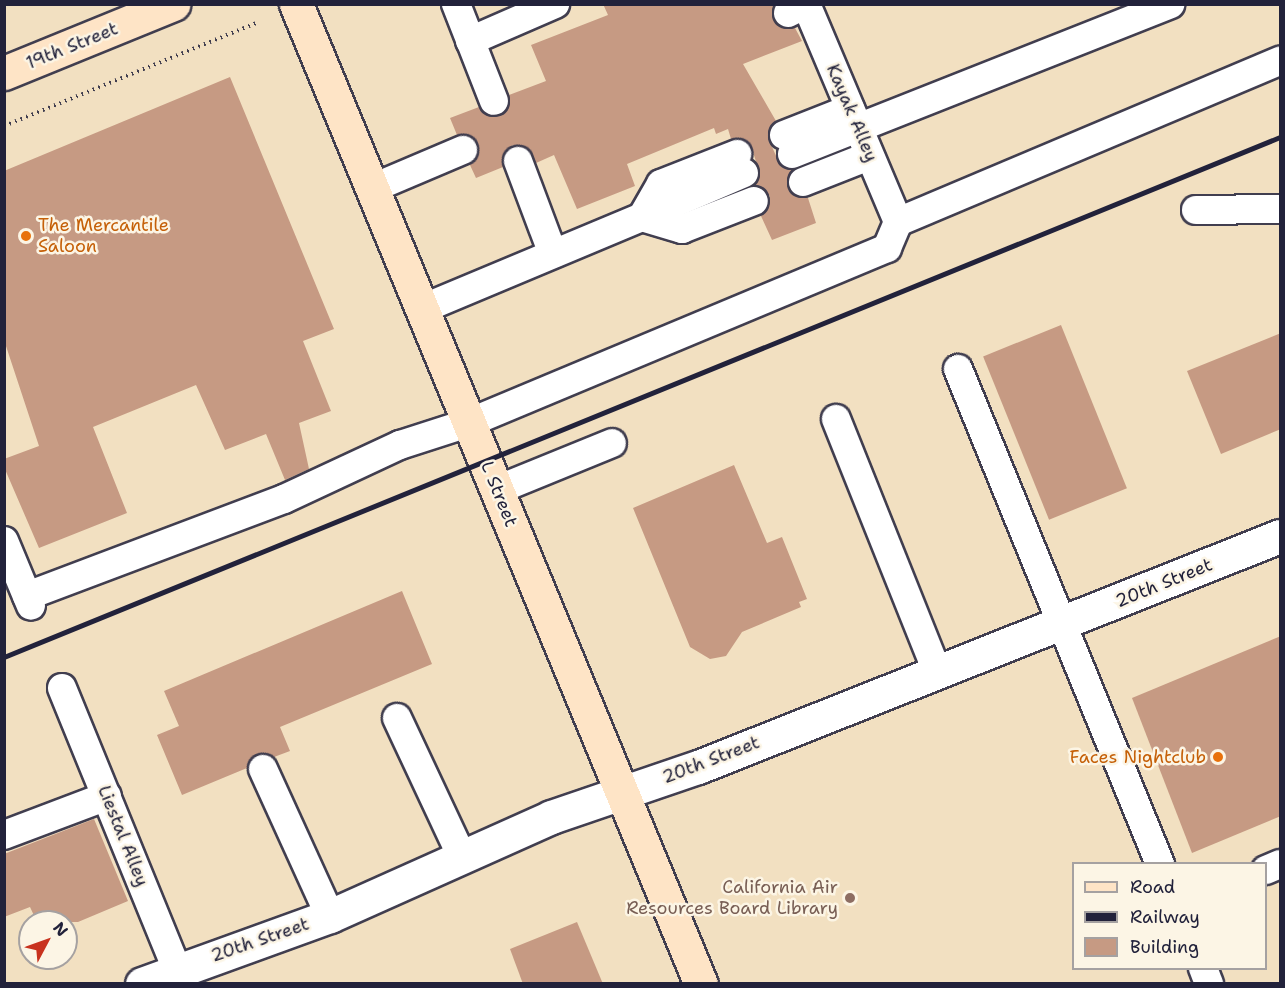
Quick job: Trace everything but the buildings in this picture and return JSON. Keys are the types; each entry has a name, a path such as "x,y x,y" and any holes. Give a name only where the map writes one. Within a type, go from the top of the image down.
{"main road":[{"name":"19th Street","path":"4,74 173,4"},
{"name":"L Street","path":"296,5 371,189 471,422 701,984"}],"street":[{"name":"20th Street","path":"142,984 180,976 330,916 462,857 622,793 938,674 1281,536"}],"lane":[{"path":"456,4 494,100"},
{"path":"470,40 555,4"},
{"path":"788,145 1170,4"},
{"name":"Kayak Alley","path":"797,9 854,119 898,222"},
{"path":"8,558 29,601 284,499 400,445 471,422 887,248 898,222 1281,62"},
{"path":"371,189 463,150"},
{"path":"803,182 869,156"},
{"path":"518,160 553,254"},
{"path":"422,309 642,217 661,184 740,163"},
{"path":"642,217 682,229 754,201"},
{"path":"1196,210 1281,209"},
{"path":"958,369 1159,862"},
{"path":"836,419 938,674"},
{"path":"497,490 612,443"},
{"name":"Liestal Alley","path":"62,688 180,976"},
{"path":"397,718 462,857"},
{"path":"263,769 330,916"},
{"path":"4,835 107,796"},
{"path":"1267,870 1281,864"},
{"path":"1203,970 1209,984"}],"path":[{"path":"4,126 296,5"}],"railway":[{"path":"4,657 1280,137"}],"place":[{"name":"The Mercantile Saloon","path":"26,236"},
{"name":"Faces Nightclub","path":"1218,757"},
{"name":"California Air Resources Board Library","path":"850,898"}]}
